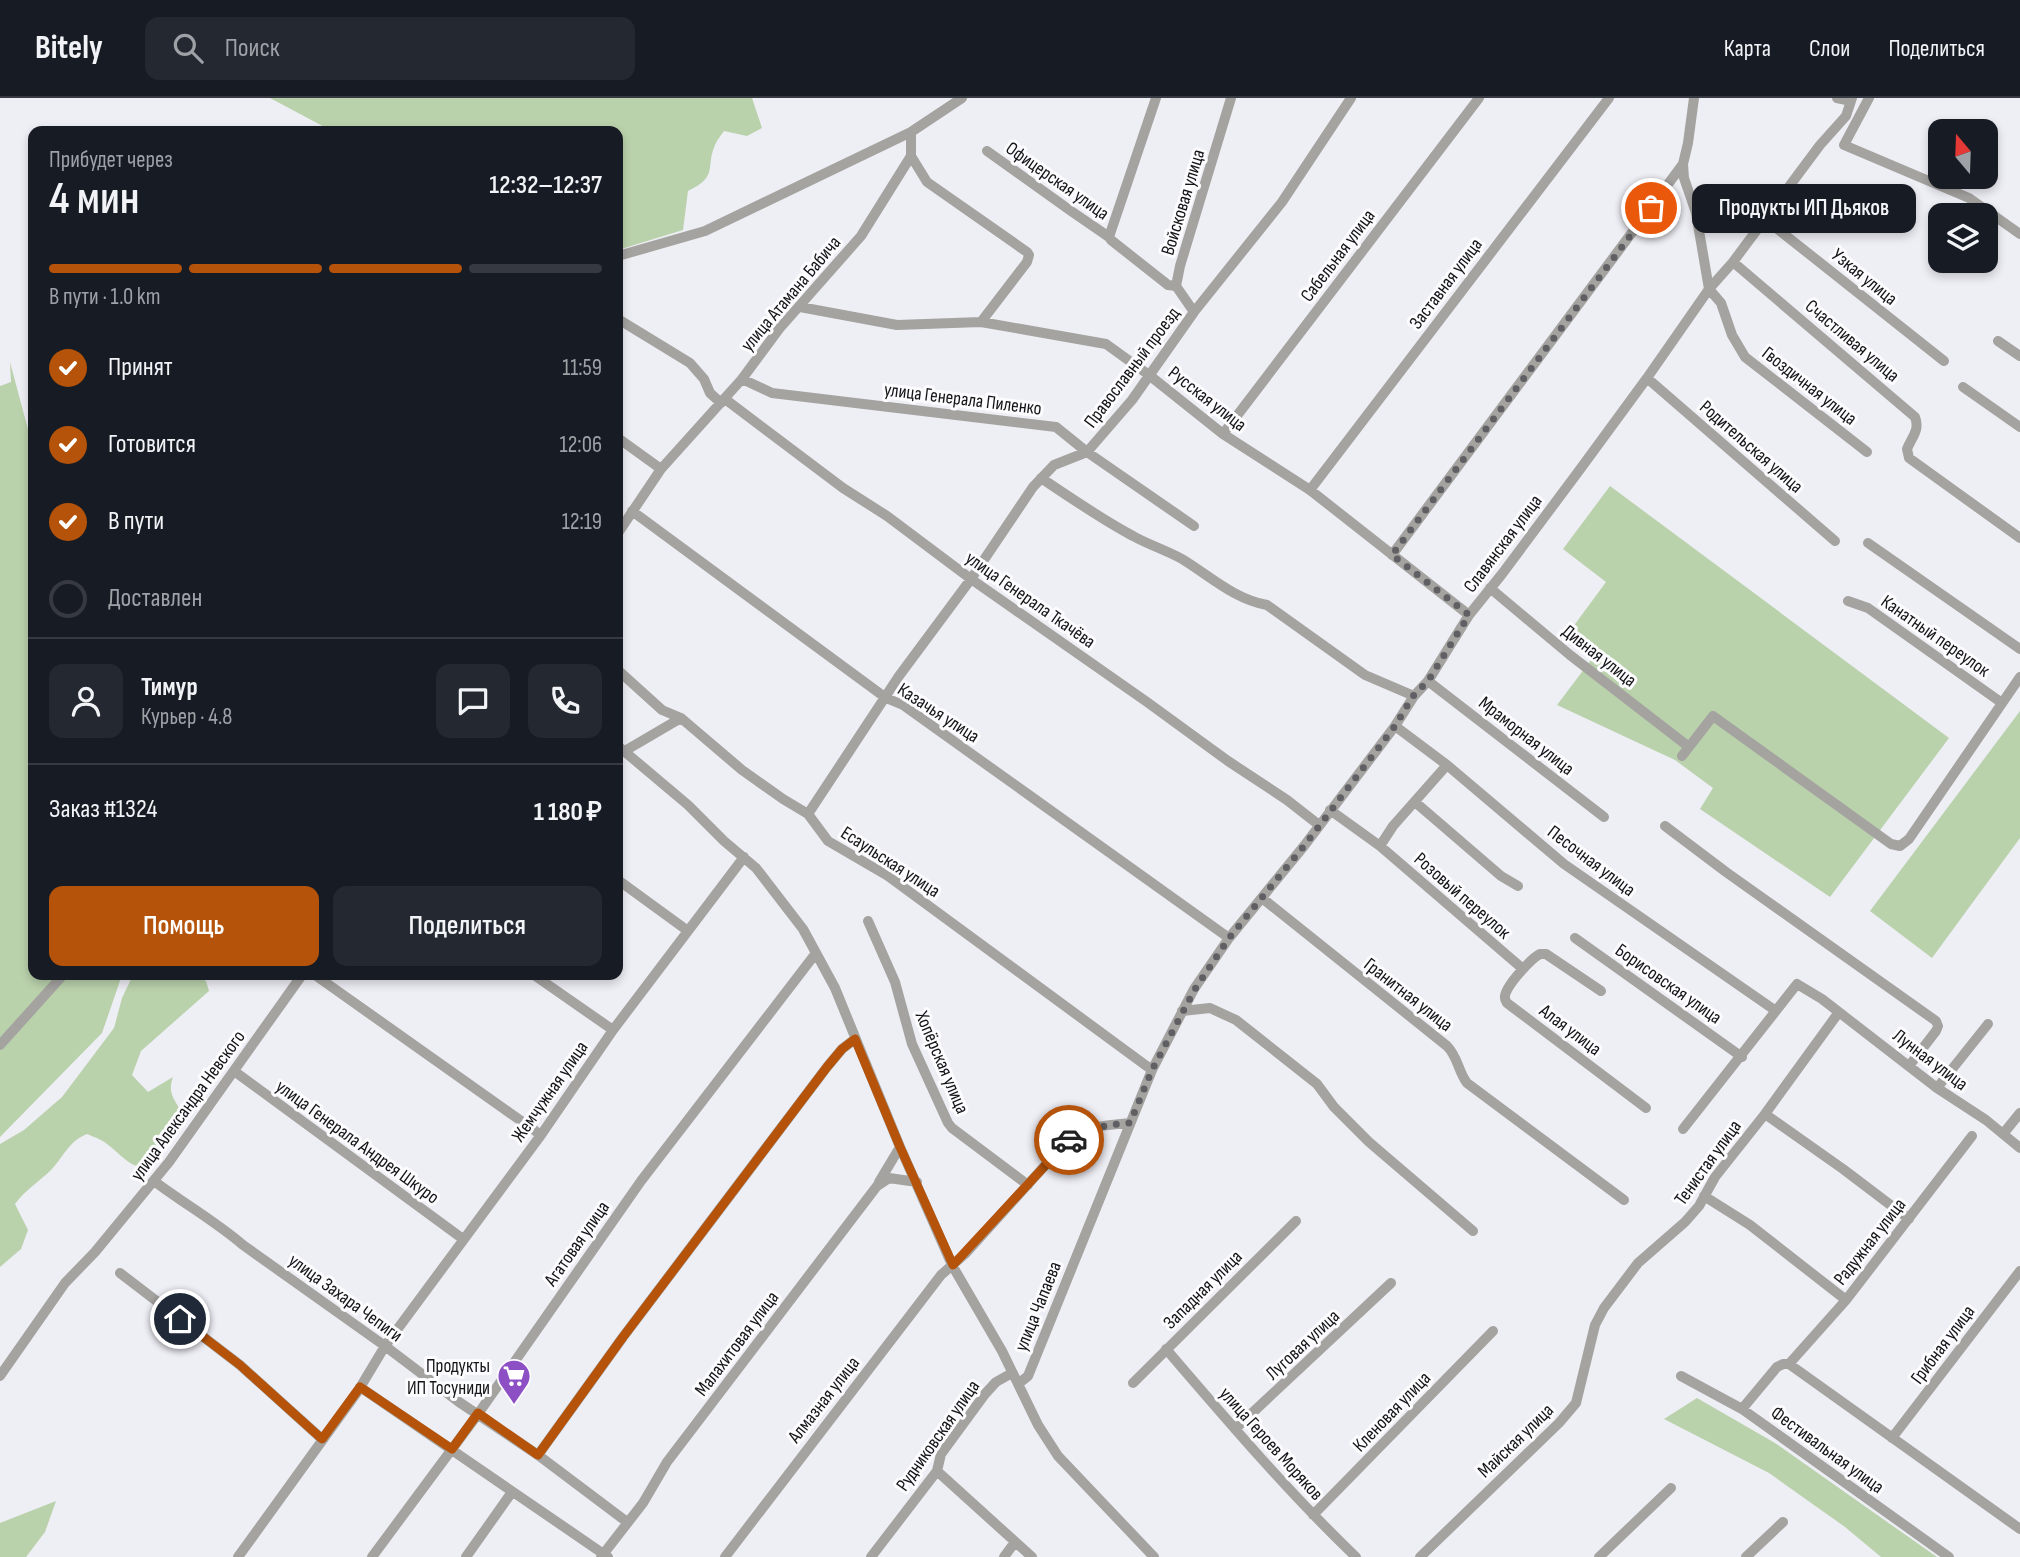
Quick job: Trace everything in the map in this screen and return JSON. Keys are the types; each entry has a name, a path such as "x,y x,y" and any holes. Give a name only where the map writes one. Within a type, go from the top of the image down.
{"street":[{"path":"623,255 705,231 911,132 962,98"},
{"path":"1110,237 1156,98"},
{"name":"Войсковая улица","path":"1194,312 1176,286 1231,98"},
{"name":"Православный проезд","path":"808,814 899,676 1041,478 1054,465 1087,452 1132,400 1194,312 1282,202 1352,98"},
{"name":"Сабельная улица","path":"1223,434 1479,98"},
{"name":"Заставная улица","path":"1310,490 1609,98"},
{"path":"1694,98 1683,164 1687,190 1696,213 1709,289"},
{"path":"1837,98 1852,99"},
{"path":"1869,98 1844,145 1969,198 2020,234"},
{"name":"Славянская улица","path":"1152,1070 1182,1011 1229,938 1395,726 1413,696 1428,681 1469,615 1647,378 1709,289 1733,262 1820,145 1846,116 1852,99"},
{"path":"911,132 911,156 927,182 1027,252 1027,262 981,323"},
{"name":"Офицерская улица","path":"987,151 1110,237 1168,285 1176,286"},
{"name":"улица Атамана Бабича","path":"623,525 662,469 742,379 779,329 861,236 911,156"},
{"path":"1392,555 1683,164"},
{"name":"Узкая улица","path":"1765,219 1944,361"},
{"name":"Счастливая улица","path":"1733,262 1914,417 1917,424 1907,449 1909,458 2020,538"},
{"name":"Гвоздичная улица","path":"1709,289 1721,303 1732,335 1745,357 1867,452"},
{"name":"Русская улица","path":"800,307 897,325 981,323 1106,344 1223,434 1310,490 1469,615"},
{"name":"улица Генерала Ткачёва","path":"623,322 690,363 704,379 710,393 1320,825"},
{"path":"1998,341 2020,356"},
{"name":"Родительская улица","path":"1647,378 1835,541"},
{"name":"улица Генерала Пиленко","path":"742,379 772,393 1056,427 1087,452 1194,526"},
{"path":"1963,387 2020,427"},
{"path":"623,442 662,469"},
{"path":"1041,478 1134,537 1182,560 1240,596 1267,605 1365,675 1413,696"},
{"name":"Казачья улица","path":"632,511 886,698 903,705 1229,938"},
{"name":"Канатный переулок","path":"1868,543 2020,649"},
{"name":"Дивная улица","path":"1490,589 1689,747"},
{"name":"Канатный переулок","path":"1848,601 1868,608 2002,703"},
{"name":"Есаульская улица","path":"623,675 662,710 681,718 742,770 808,814 828,841 888,876 1152,1070"},
{"path":"1682,756 1713,716 1891,844 1900,846 1909,839 2020,677"},
{"name":"Мраморная улица","path":"1428,681 1604,817"},
{"path":"623,747 681,718"},
{"name":"Песочная улица","path":"1395,726 1447,765 1564,864 1776,1011"},
{"path":"623,751 688,805 756,868 790,910 835,988 900,1147 953,1265 1038,1425 1058,1456 1154,1557"},
{"path":"1380,846 1393,826 1447,765"},
{"path":"1415,802 1501,876 1518,886"},
{"name":"Розовый переулок","path":"1329,810 1380,846 1523,969"},
{"path":"1665,826 1936,1021 1937,1031 1909,1066"},
{"name":"Жемчужная улица","path":"238,1557 360,1387 385,1346 541,1135 612,1030 744,857"},
{"path":"623,884 688,931"},
{"name":"Гранитная улица","path":"1262,898 1447,1046 1457,1060 1461,1075 1467,1083 1624,1200"},
{"name":"Хопёрская улица","path":"868,921 895,982 912,1044 948,1123 1028,1185"},
{"name":"Борисовская улица","path":"1575,938 1742,1057"},
{"name":"Агатовая улица","path":"372,1557 478,1413 641,1181 816,953"},
{"path":"1523,969 1535,956 1546,954 1601,991"},
{"name":"Алая улица","path":"1523,969 1506,992 1507,1003 1646,1108"},
{"path":"0,1045 58,980"},
{"name":"улица Александра Невского","path":"0,1376 65,1283 95,1252 169,1162 298,980"},
{"path":"323,980 541,1135"},
{"path":"541,980 612,1030"},
{"name":"Лунная улица","path":"1776,1011 1797,984 1822,999 1937,1088 2020,1147"},
{"path":"1182,1011 1210,1008 1247,1028 1317,1084 1334,1107 1369,1142 1474,1231"},
{"path":"1683,1129 1776,1011"},
{"name":"Тенистая улица","path":"1595,1325 1604,1308 1638,1263 1685,1222 1715,1177 1765,1114 1839,1012"},
{"path":"1937,1088 1988,1024"},
{"path":"538,1455 623,1337 827,1067 842,1049 855,1039"},
{"name":"улица Генерала Андрея Шкуро","path":"234,1070 463,1239"},
{"name":"улица Чапаева","path":"1018,1384 1028,1376 1152,1070"},
{"path":"2003,1134 2020,1113"},
{"path":"1765,1114 1909,1219"},
{"name":"Алмазная улица","path":"724,1557 941,1275 1068,1140 1082,1131 1100,1126 1130,1123"},
{"name":"Радужная улица","path":"1742,1409 1777,1367 1790,1364 1846,1300 1972,1136"},
{"name":"Малахитовая улица","path":"604,1556 643,1503 667,1462 877,1186 900,1147"},
{"path":"877,1186 889,1178 917,1181"},
{"name":"улица Захара Чепиги","path":"154,1181 538,1455 627,1522"},
{"path":"1704,1196 1750,1225 1846,1300"},
{"name":"Западная улица","path":"1133,1383 1296,1221"},
{"name":"Грибная улица","path":"1892,1438 2020,1271"},
{"path":"120,1273 240,1365 322,1439"},
{"name":"Луговая улица","path":"1235,1429 1391,1283"},
{"name":"Майская улица","path":"1420,1557 1559,1423 1576,1403 1595,1325"},
{"name":"Кленовая улица","path":"1313,1515 1493,1331"},
{"name":"улица Героев Моряков","path":"1166,1349 1313,1515 1356,1557"},
{"path":"1790,1364 2019,1526"},
{"name":"Рудниковская улица","path":"871,1557 937,1471 941,1454 985,1394 996,1382 1012,1373"},
{"name":"Фестивальная улица","path":"1681,1376 1742,1409 1949,1557"},
{"path":"360,1387 604,1556"},
{"path":"937,1471 1032,1557"},
{"path":"1599,1557 1671,1488"},
{"path":"466,1557 512,1492"},
{"path":"1746,1557 1783,1522"},
{"path":"1004,1557 1015,1542"}],"green space":[{"path":"270,98 752,98 762,128 747,136 724,131 712,153 708,176 688,191 683,230 623,248 623,126 323,126"},
{"path":"10,362 28,429 28,980 120,980 102,1033 0,1137 0,386 11,382"},
{"path":"1610,486 1949,738 1830,897 1700,809 1713,788 1675,760 1557,705 1594,656 1567,635 1606,582 1563,549"},
{"path":"2020,711 2020,838 1932,958 1870,911"},
{"path":"131,980 206,981 209,991 141,1051 132,1075 148,1092 173,1077 172,1096 183,1122 161,1153 147,1166 135,1165 105,1142 87,1134 76,1141 52,1169 15,1204 28,1230 21,1249 0,1267 0,1144 24,1130 62,1097 114,1028 122,998"},
{"path":"1697,1398 1775,1443 1937,1557 1881,1557 1845,1527 1769,1473 1664,1419"},
{"path":"56,1501 45,1532 26,1557 0,1557 0,1523"}],"way so far":[{"path":"1069,1140 1082,1131 1130,1123 1152,1070 1182,1011 1229,938 1304,846 1395,726 1413,696 1428,681 1469,615 1392,555 1651,208"}],"place":[{"name":"Продукты ИП Дьяков","path":"1651,208"},
{"name":"Продукты ИП Тосуниди","path":"514,1406"}],"route":[{"path":"180,1319 240,1365 322,1439 360,1387 452,1449 478,1413 538,1455 623,1337 827,1067 842,1049 855,1039 953,1265 1069,1140"}]}
